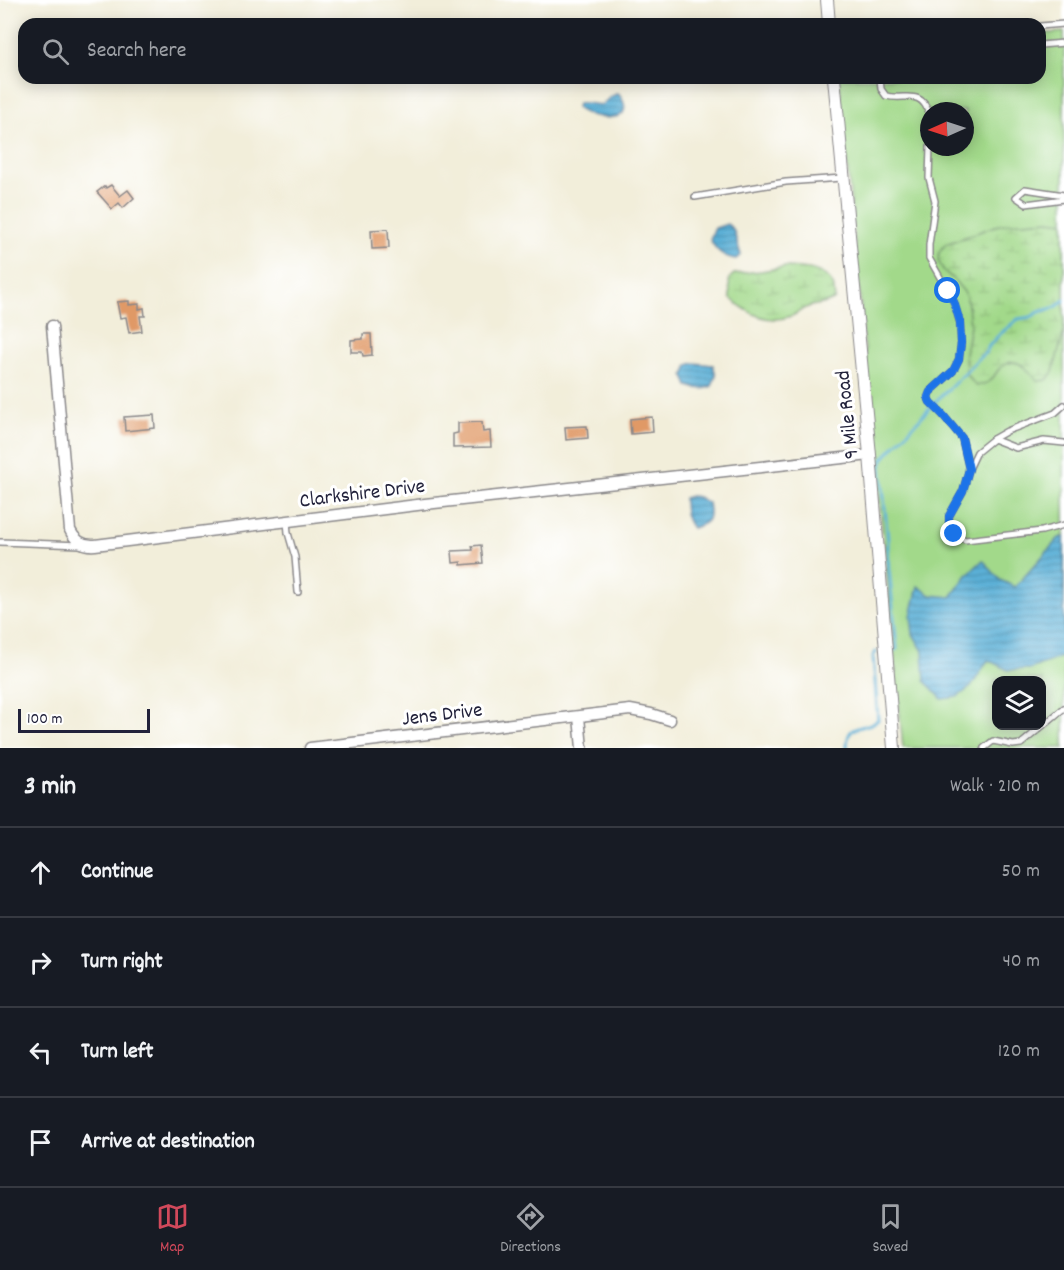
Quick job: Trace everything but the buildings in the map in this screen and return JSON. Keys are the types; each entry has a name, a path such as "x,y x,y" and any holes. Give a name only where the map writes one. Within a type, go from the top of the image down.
{"street":[{"path":"827,0 828,18"},
{"name":"9 Mile Road","path":"834,84 870,454 894,748"},
{"path":"52,326 70,530 76,540 85,545"},
{"name":"Clarkshire Drive","path":"85,545 870,454"},
{"name":"Jens Drive","path":"310,748 630,710 670,720"},
{"path":"579,717 582,748"}],"lane":[{"path":"1046,26 1064,24"},
{"path":"1046,44 1064,43"},
{"path":"881,84 886,96 893,98 908,96 922,102"},
{"path":"930,156 929,178 935,201 929,258 954,302 960,322 961,343 959,359 953,371 930,392 928,397 962,438 969,469"},
{"path":"695,196 786,182 842,178"},
{"path":"1025,189 1064,197 1026,204 1016,197 1025,189"},
{"path":"1064,405 1055,413 1006,430 977,452 963,491 949,516 949,525 954,534 965,540 1042,531 1064,525"},
{"path":"993,439 1016,448 1044,441 1064,443"},
{"path":"287,521 295,557 298,592"},
{"path":"0,542 85,545"},
{"path":"984,748 993,741 1013,745 1021,744 1064,708"}],"green space":[{"path":"1064,32 1064,748 903,748 840,84 1046,84 1046,34"},
{"path":"1049,220 1064,222 1064,331 1053,372 1047,380 1038,381 1020,364 1011,362 999,369 990,381 976,386 966,374 965,354 970,325 965,293 944,271 938,261 939,252 946,244 995,226"},
{"path":"785,267 812,270 824,275 833,285 835,299 808,307 791,316 774,319 751,313 730,298 729,279 734,274"}],"water":[{"path":"618,93 624,103 624,111 620,115 593,116 576,108 578,103 602,105"},
{"path":"727,224 733,229 741,255 736,259 720,253 710,239 715,228"},
{"path":"693,363 713,365 716,375 712,386 700,389 688,386 684,376 688,365"},
{"path":"691,496 708,503 709,513 708,520 692,528 686,518 684,502 684,498"},
{"path":"1064,537 1064,656 1030,669 1008,670 988,660 971,687 957,697 942,699 925,681 923,651 913,634 911,616 918,586 931,595 951,597 967,575 983,560 1000,580 1015,587 1059,538"}],"waterway":[{"path":"895,650 897,649 881,467 883,459 935,402 986,352 999,335 1018,319 1031,317 1056,307 1064,300"},
{"path":"847,748 849,734 852,730 878,720 873,656 876,652"}],"route":[{"path":"948,291 960,322 959,359 953,371 930,392 928,397 962,438 969,469 963,491 949,516 949,525 954,534"}]}
